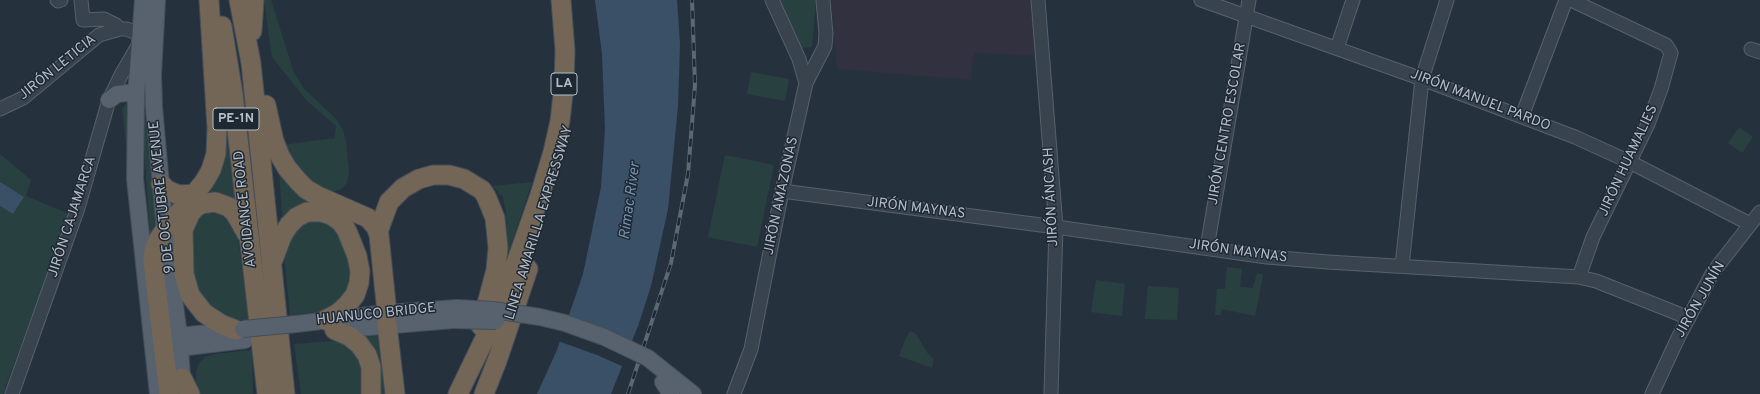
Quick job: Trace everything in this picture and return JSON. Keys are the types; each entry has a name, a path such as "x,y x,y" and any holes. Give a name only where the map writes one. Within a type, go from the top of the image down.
{"highway":[{"path":"170,394 174,343 149,264 154,250 165,230 196,194 211,170 216,154 217,140 209,0"},
{"name":"AVOIDANCE ROAD","path":"218,0 233,94 265,371 281,393"},
{"name":"AVOIDANCE ROAD","path":"239,0 251,63 271,268 281,393"},
{"path":"254,0 251,63 261,86 274,141 280,156 287,168 306,189 318,196 368,218 374,224 378,232 395,394"},
{"name":"LINEA AMARILLA EXPRESSWAY","path":"458,394 502,303 511,280 540,195 557,136 565,67 561,0"},
{"name":"LINEA AMARILLA EXPRESSWAY","path":"484,394 497,361 543,221 570,124 576,61 571,0"},
{"path":"378,232 390,202 403,188 419,179 442,174 456,176 477,186 486,196 493,211 497,226 498,254 488,300 479,331 475,360"},
{"path":"161,184 175,194 188,196 196,194"},
{"path":"241,333 204,313 190,295 184,274 183,230 190,214 195,208 201,204 215,202 229,207 235,213 250,239"},
{"path":"271,268 282,236 288,225 297,217 307,212 321,212 331,215 341,222 347,230 357,256 360,271 359,283 355,295 337,314 330,325 350,336 359,344 367,355 371,367 371,394"},
{"path":"257,394 265,371"}],"main road":[{"name":"9 DE OCTUBRE AVENUE","path":"143,0 136,96 135,179 149,264 158,394"},
{"name":"9 DE OCTUBRE AVENUE","path":"157,0 153,81 174,343 185,389"},
{"path":"109,100 117,94 127,93 136,96"},
{"name":"HUANUCO BRIDGE","path":"241,333 493,310 540,317 564,323 604,337 645,362"},
{"path":"174,343 241,333"},
{"path":"185,389 193,357 201,349 241,333"},
{"path":"174,343 211,344"},
{"path":"645,362 667,388 682,394"},
{"path":"645,362 693,394"}],"street":[{"path":"58,0 61,0"},
{"path":"81,0 83,20 104,19 116,24 120,29 127,29 140,40"},
{"path":"772,0 799,59 806,83"},
{"name":"JIRÓN AMAZONAS","path":"734,394 750,351 782,191 806,83 825,46 826,34 823,0"},
{"name":"JIRÓN ÁNCASH","path":"1038,0 1056,227 1051,394"},
{"name":"JIRÓN MANUEL PARDO","path":"1201,0 1422,78 1575,137 1630,162 1750,224"},
{"name":"JIRÓN CENTRO ESCOLAR","path":"1207,248 1249,0"},
{"path":"1337,48 1353,0"},
{"path":"1402,266 1422,78 1447,0"},
{"path":"1522,116 1566,0"},
{"name":"JIRÓN HUAMALIES","path":"1571,0 1666,45 1671,54 1662,89 1648,124 1593,237 1579,277"},
{"name":"JIRÓN LETICIA","path":"0,109 23,98 38,84 99,35 120,29"},
{"name":"JIRÓN CAJAMARCA","path":"12,394 78,208 109,100 140,40"},
{"name":"JIRÓN MAYNAS","path":"782,191 1284,259 1579,277 1596,281 1688,318"},
{"name":"JIRÓN JUNÍN","path":"1652,394 1688,318 1713,272 1760,212"}],"shaded area":[{"path":"831,0 1032,0 1037,56 974,53 971,80 837,69"}],"green space":[{"path":"264,0 271,0 294,73 305,90 334,117 342,128 346,141 349,172 347,183 341,189 331,192 305,181 283,145 335,138 336,126 307,101 272,57"},
{"path":"778,0 816,0 812,47 799,48"},
{"path":"222,65 237,204 193,206 206,190"},
{"path":"751,72 789,79 785,101 747,94"},
{"path":"129,103 129,171 122,108"},
{"path":"147,109 160,232 151,247 144,146 144,112"},
{"path":"1739,127 1753,137 1742,153 1728,143"},
{"path":"0,154 31,180 26,196 69,214 3,394 0,394"},
{"path":"725,155 774,165 757,247 708,237"},
{"path":"279,170 312,201 313,206 283,225"},
{"path":"532,182 508,254 506,213 503,197 493,186"},
{"path":"221,207 237,230 249,324 230,324 192,291 191,220 197,212"},
{"path":"322,217 346,240 355,288 328,311 290,315 284,253 294,225"},
{"path":"1227,267 1242,269 1240,287 1253,288 1257,273 1262,274 1263,276 1255,316 1222,309 1221,315 1215,315 1217,289 1225,289"},
{"path":"1096,280 1125,284 1122,316 1091,312"},
{"path":"1148,286 1179,288 1177,320 1145,319"},
{"path":"910,331 916,334 928,354 934,359 932,368 899,356"},
{"path":"373,334 382,335 391,394 377,394 361,336"},
{"path":"331,341 343,343 363,356 367,394 301,394 294,344"},
{"path":"252,350 253,394 197,394 196,375 198,365 205,357 215,354"}],"water":[{"name":"Rimac River","path":"595,0 677,0 680,44 678,106 668,209 651,286 638,326 611,394 537,394 557,350 583,274 601,187 605,129 602,54"},
{"path":"0,182 24,197 13,214 0,206"}],"pier":[{"path":"566,319 632,346 624,367 597,355 558,341"}],"railway":[{"path":"628,394 671,263 688,174 695,85 692,0"}]}
